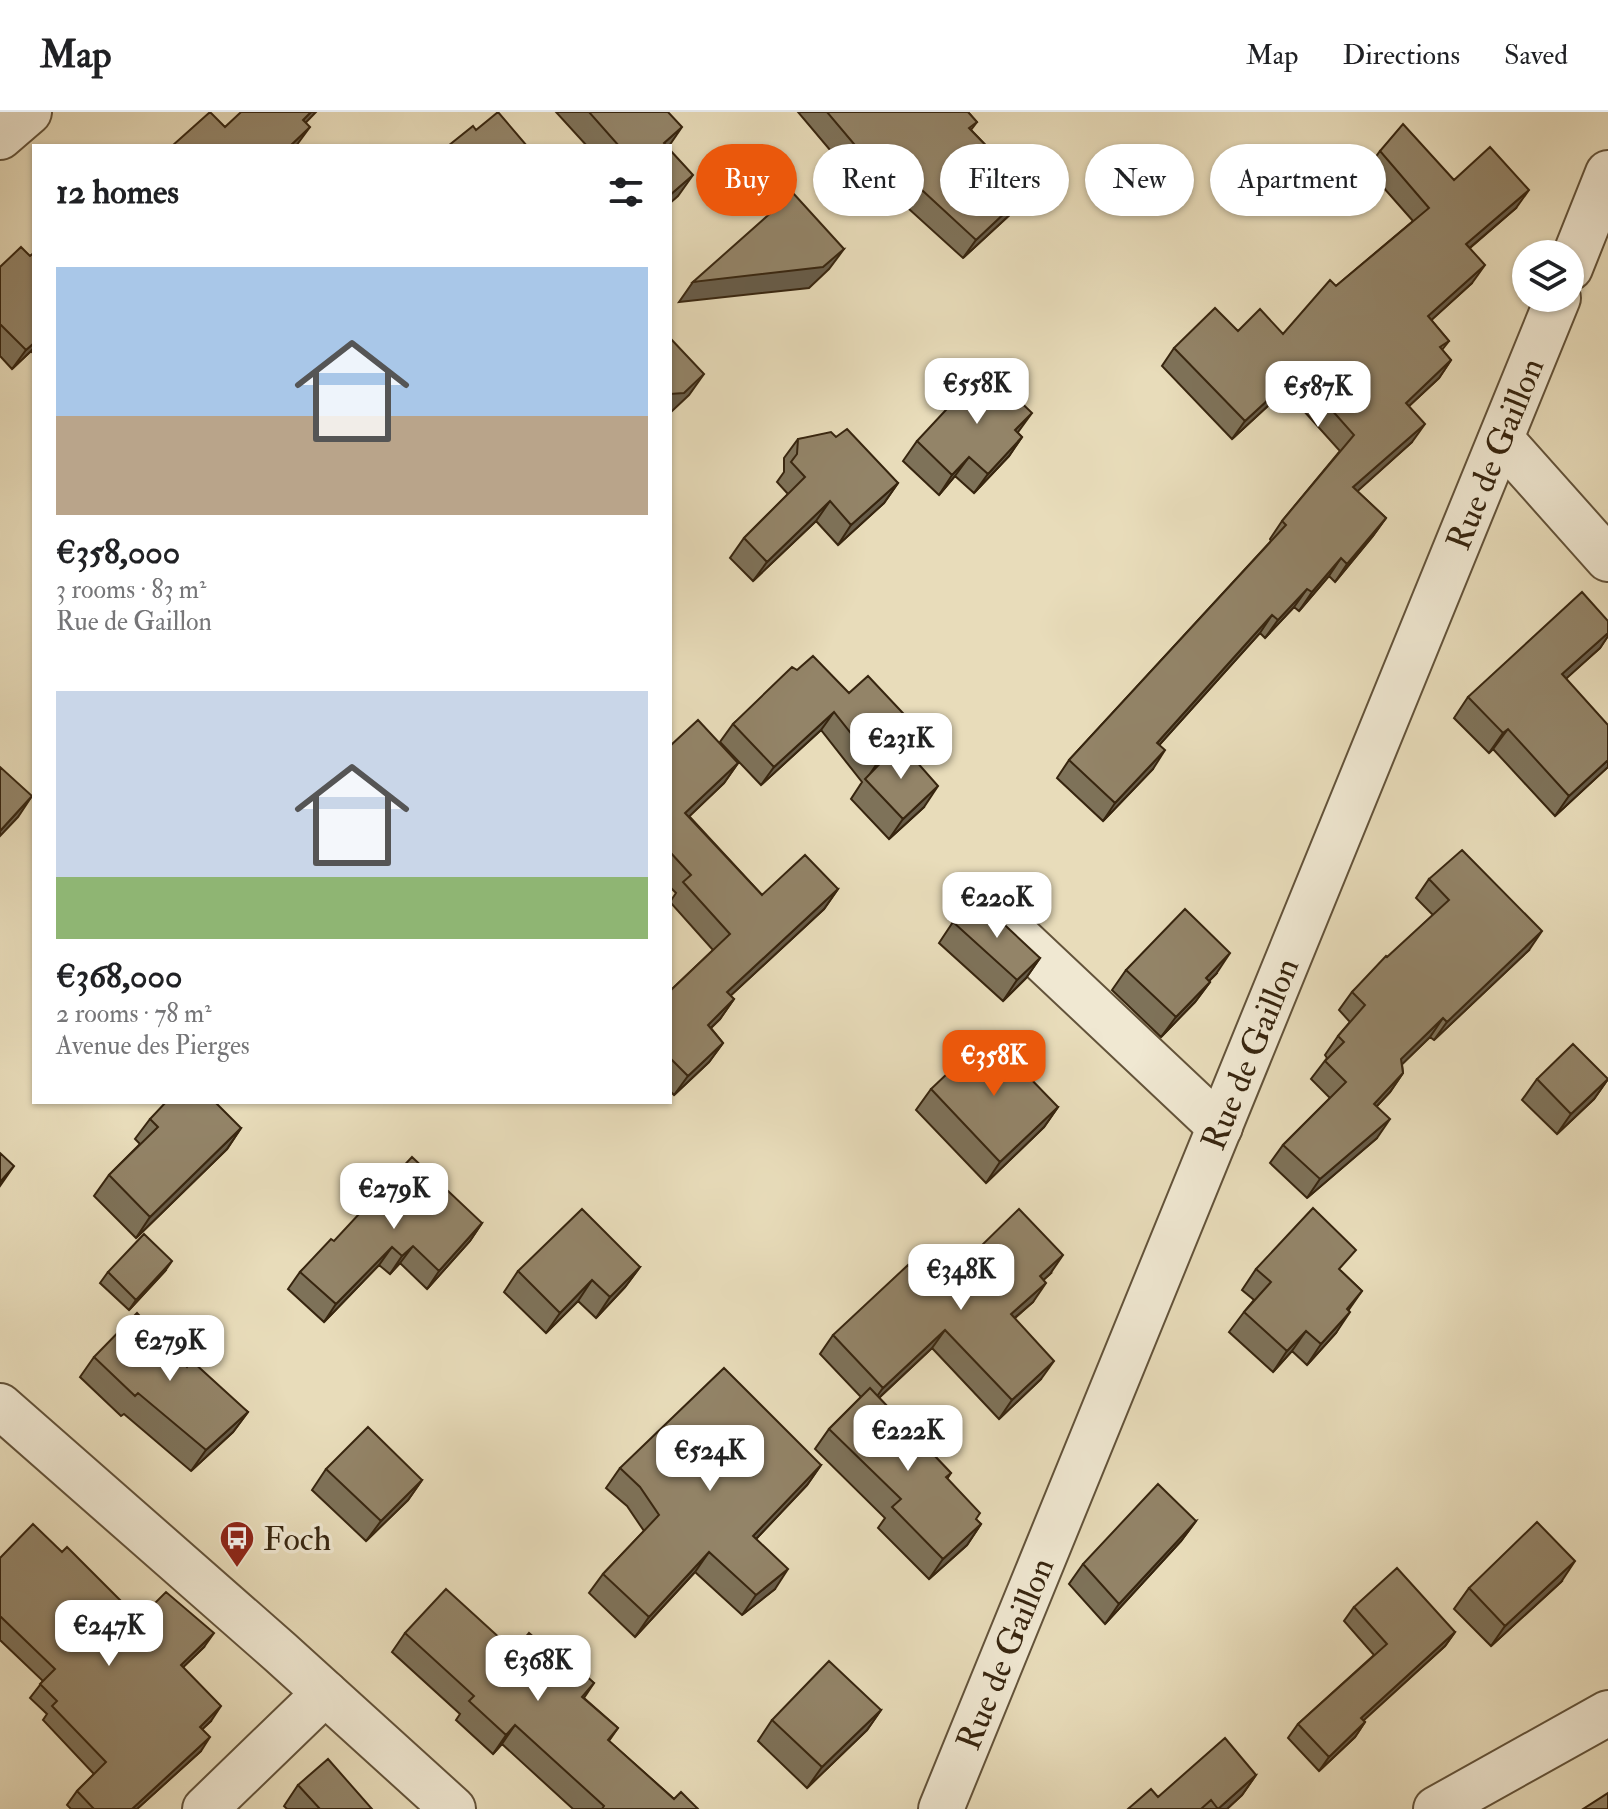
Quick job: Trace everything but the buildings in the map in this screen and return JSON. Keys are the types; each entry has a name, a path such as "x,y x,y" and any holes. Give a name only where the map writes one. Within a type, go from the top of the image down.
{"street":[{"path":"0,137 29,112"},
{"path":"1581,240 1608,173"},
{"name":"Rue de Gaillon","path":"941,1809 1552,312"},
{"path":"1501,439 1608,559"},
{"path":"975,896 1220,1127"},
{"path":"0,1406 453,1809"},
{"path":"205,1809 325,1693"},
{"path":"1436,1809 1608,1713"}],"place":[{"name":"Foch","path":"237,1569"}]}
